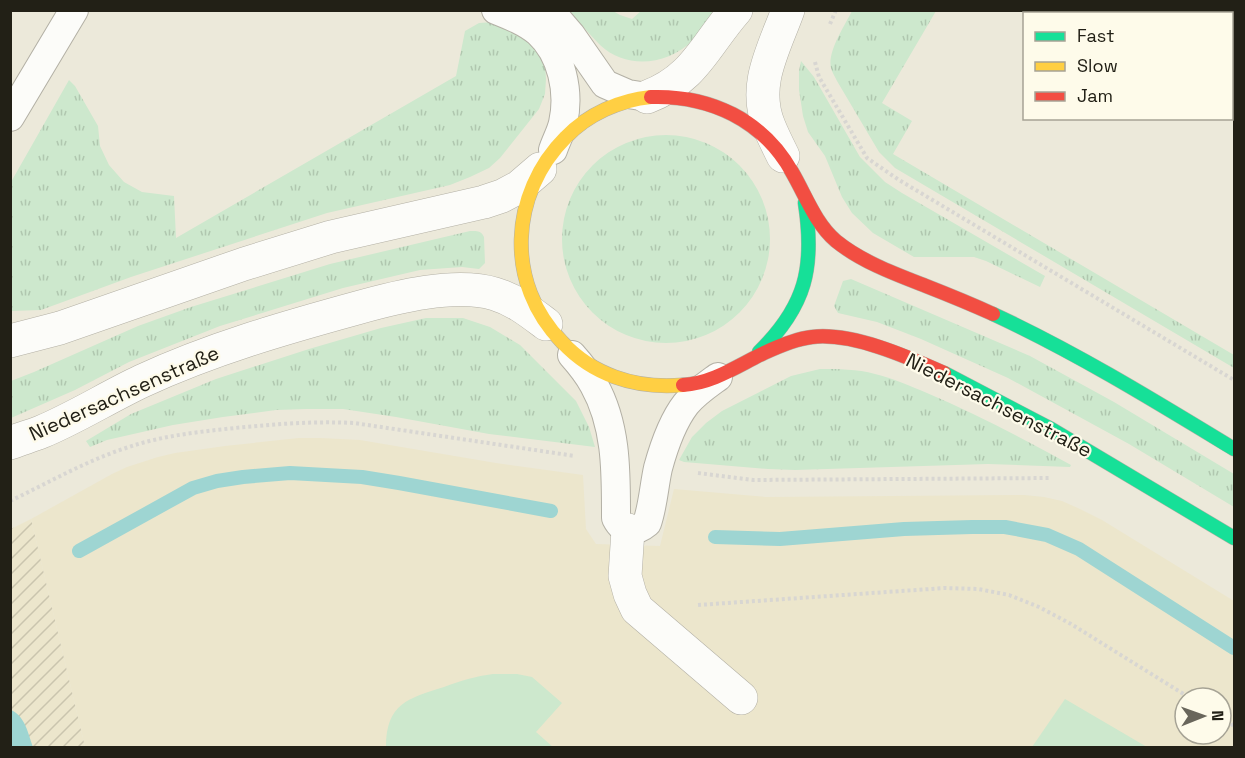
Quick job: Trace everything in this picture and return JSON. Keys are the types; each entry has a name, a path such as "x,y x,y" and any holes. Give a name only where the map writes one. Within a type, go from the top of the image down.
{"main road":[{"name":"Niedersachsenstraße","path":"1234,448 1102,370 1031,332 887,270 841,245 828,232 802,193 787,163 771,141 750,123 726,110 701,101 674,96 647,97 612,106 603,111 579,125 546,159 527,199 520,231 522,264 530,295 546,324 567,348 593,368 623,381 654,387 687,386 718,377 789,343 812,337 840,338 898,353 963,382 1060,434 1234,538"},
{"name":"Niedersachsenstraße","path":"747,362 772,341 790,316 803,286 810,255 809,223 802,193"}],"street":[{"name":"Niedersachsenstraße","path":"647,97 675,84 704,53 736,10"},
{"name":"Niedersachsenstraße","path":"787,163 769,126 762,95 769,60 788,10"},
{"name":"Niedersachsenstraße","path":"10,341 60,328 244,264 331,237 502,196 519,187 546,159"},
{"name":"Niedersachsenstraße","path":"10,442 41,432 143,381 222,348 294,325 391,299 444,291 478,291 510,300 526,308 546,324"},
{"path":"628,530 625,576 637,609 741,698"}],"lane":[{"path":"10,117 74,10"},
{"path":"496,10 539,33 555,54 559,64 564,86 563,123 546,159"},
{"path":"545,10 571,35 605,84 628,94 647,97"},
{"path":"567,348 595,386 608,421 614,444 616,518 621,526 628,530 636,530 646,523 658,468 667,440 678,417 687,403 718,377"}],"path":[{"path":"826,31 836,10"},
{"path":"816,57 815,64 819,77 867,158 899,180 1234,380"},
{"path":"637,609 945,588 978,589 1009,595 1039,606 1173,687"}],"shaded area":[{"path":"299,438 360,440 583,475 586,529 596,544 660,546 674,489 766,497 1024,495 1062,501 1102,520 1234,601 1234,747 85,747 31,519 127,467 175,453"},
{"path":"31,519 85,747 11,748 11,529"}],"green space":[{"path":"569,11 613,11 632,19 641,11 714,11 695,38 682,49 659,59 634,61 611,53 600,45"},
{"path":"852,11 936,11 882,103 912,121 893,154 1234,355 1234,368 895,168 879,152 831,68 830,62 834,47"},
{"path":"493,22 506,26 538,49 545,64 546,79 545,94 539,109 500,158 489,168 450,185 327,213 131,277 41,310 11,311 11,182 69,80 75,86 98,126 100,146 109,165 124,182 142,192 174,196 176,238 456,76 465,31 479,23"},
{"path":"801,61 814,77 860,157 885,182 1045,276 1040,287 974,257 914,257 873,233 852,213 842,197 825,156 808,132 799,90"},
{"path":"666,135 686,137 706,143 732,159 746,173 762,199 768,219 770,239 768,259 762,279 746,305 732,319 706,335 686,341 666,343 646,341 626,335 600,319 586,305 570,279 564,259 562,239 564,219 570,199 586,173 600,159 626,143 646,137"},
{"path":"470,231 480,232 484,237 485,263 479,269 462,267 420,270 343,288 220,326 129,362 75,390 11,418 11,381 138,326 330,264"},
{"path":"851,279 1030,356 1114,402 1234,474 1234,507 1129,444 1008,378 877,322 838,313 834,306 843,281"},
{"path":"426,318 463,318 490,327 520,345 576,401 589,427 595,447 489,434 343,409 276,410 173,425 107,440 90,447 86,441 131,414 216,379 381,328"},
{"path":"820,369 861,371 901,382 982,418 1071,465 1070,467 988,464 795,470 679,460 692,437 722,411 791,376"},
{"path":"493,674 517,674 532,677 562,703 536,732 553,747 386,747 390,721 401,705 431,691"},
{"path":"1065,699 1147,747 1032,747"}],"water":[{"path":"11,710 23,721 33,747 11,747"}],"waterway":[{"path":"79,551 193,488 217,481 290,473 362,477 551,511"},
{"path":"715,537 780,539 904,529 972,527 1005,527 1047,535 1079,549 1234,648"}],"traffic: fast":[{"path":"759,352 787,318 797,302 803,284 809,247 805,203"},
{"path":"993,314 1085,361 1234,449"},
{"path":"944,373 1051,429 1234,538"}],"traffic: slow":[{"path":"651,97 616,105 584,121 566,137 547,160 533,185 525,212 521,239 523,267 531,294 543,319 562,342 580,358 593,367 623,380 640,384 683,385"}],"traffic: jam":[{"path":"651,97 694,101 733,114 766,138 780,154 822,226 836,241 879,267 993,314"},
{"path":"683,385 715,377 781,345 799,339 828,336 880,347 944,373"}]}
